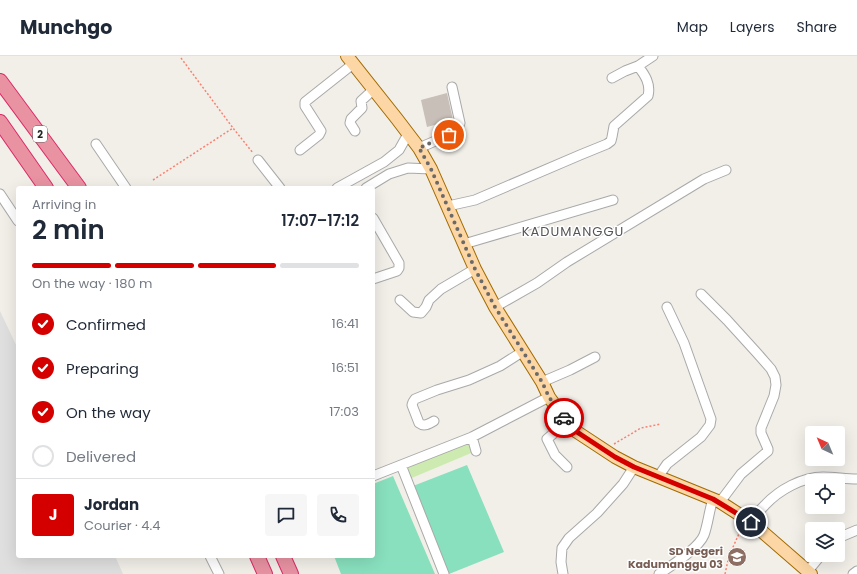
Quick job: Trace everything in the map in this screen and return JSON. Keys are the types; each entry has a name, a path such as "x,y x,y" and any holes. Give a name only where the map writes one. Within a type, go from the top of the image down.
{"highway":[{"name":"2","path":"0,81 78,186"},
{"name":"2","path":"0,122 45,186"},
{"path":"258,558 265,574"},
{"path":"284,558 291,574"}],"main road":[{"path":"350,60 419,148 431,169 475,269 495,307 542,382 549,397 567,422 577,432 605,452 634,467 716,501 748,520 809,573"}],"street":[{"path":"612,78 625,70 638,66 653,56"},
{"path":"300,150 321,133 305,106 305,102 350,60"},
{"path":"448,206 475,200 580,154 607,144 611,141 614,126 648,96 648,82 638,66"},
{"path":"419,148 457,130 460,122 452,87"},
{"path":"355,131 350,123 351,120 362,108 361,101 374,89"},
{"path":"341,186 384,162 399,150 408,134"},
{"path":"96,144 125,186"},
{"path":"258,160 278,186"},
{"path":"384,162 389,174"},
{"path":"369,186 389,174 408,168 431,169"},
{"path":"495,307 537,283 567,262 707,177 726,170"},
{"path":"352,180 355,186"},
{"path":"0,194 16,218"},
{"path":"464,244 613,200"},
{"path":"375,221 399,263 399,268 396,271 375,278"},
{"path":"400,300 413,312 421,314 429,300 441,290 475,269"},
{"path":"659,574 679,560 701,540 706,527 709,510 741,474 768,451 761,433 761,428 774,396 776,385 775,377 771,369 741,334 701,294"},
{"path":"658,477 668,464 701,437 710,425 711,419 684,343 667,307"},
{"path":"434,422 425,425 419,423 412,405 412,402 415,399 469,380 500,366 522,352"},
{"path":"542,382 570,370 595,356"},
{"path":"375,475 472,437 549,397"},
{"path":"567,422 547,439 555,455 567,467"},
{"path":"472,437 476,451"},
{"path":"401,466 444,574"},
{"path":"563,574 561,562 562,548 569,538 597,513 623,484 634,467"},
{"path":"748,520 774,496 804,480 822,477 857,479"},
{"path":"845,535 857,530"},
{"path":"211,558 219,574"},
{"path":"809,573 816,562"},
{"path":"853,574 857,571"}],"path":[{"path":"180,58 258,160"},
{"path":"152,180 233,128"},
{"path":"605,452 616,441 641,428 661,424"},
{"path":"725,574 729,556 748,520"}],"shaded area":[{"path":"0,311 16,345 16,558 116,558 123,574 0,574"}],"green space":[{"path":"472,437 476,451 407,480 401,465"},
{"path":"467,465 504,552 449,574 413,486"},
{"path":"393,476 435,574 341,574 335,558 375,558 375,483"}],"building":[{"path":"447,93 453,120 427,127 421,100"}],"way so far":[{"path":"449,135 419,148 431,169 475,269 495,307 542,382 549,397 564,418"}],"place":[{"name":"SD Negeri Kadumanggu 03","path":"737,557"}],"district":[{"name":"KADUMANGGU","path":"573,231"}],"route":[{"path":"564,418 577,432 605,452 634,467 720,502 751,522"}]}
